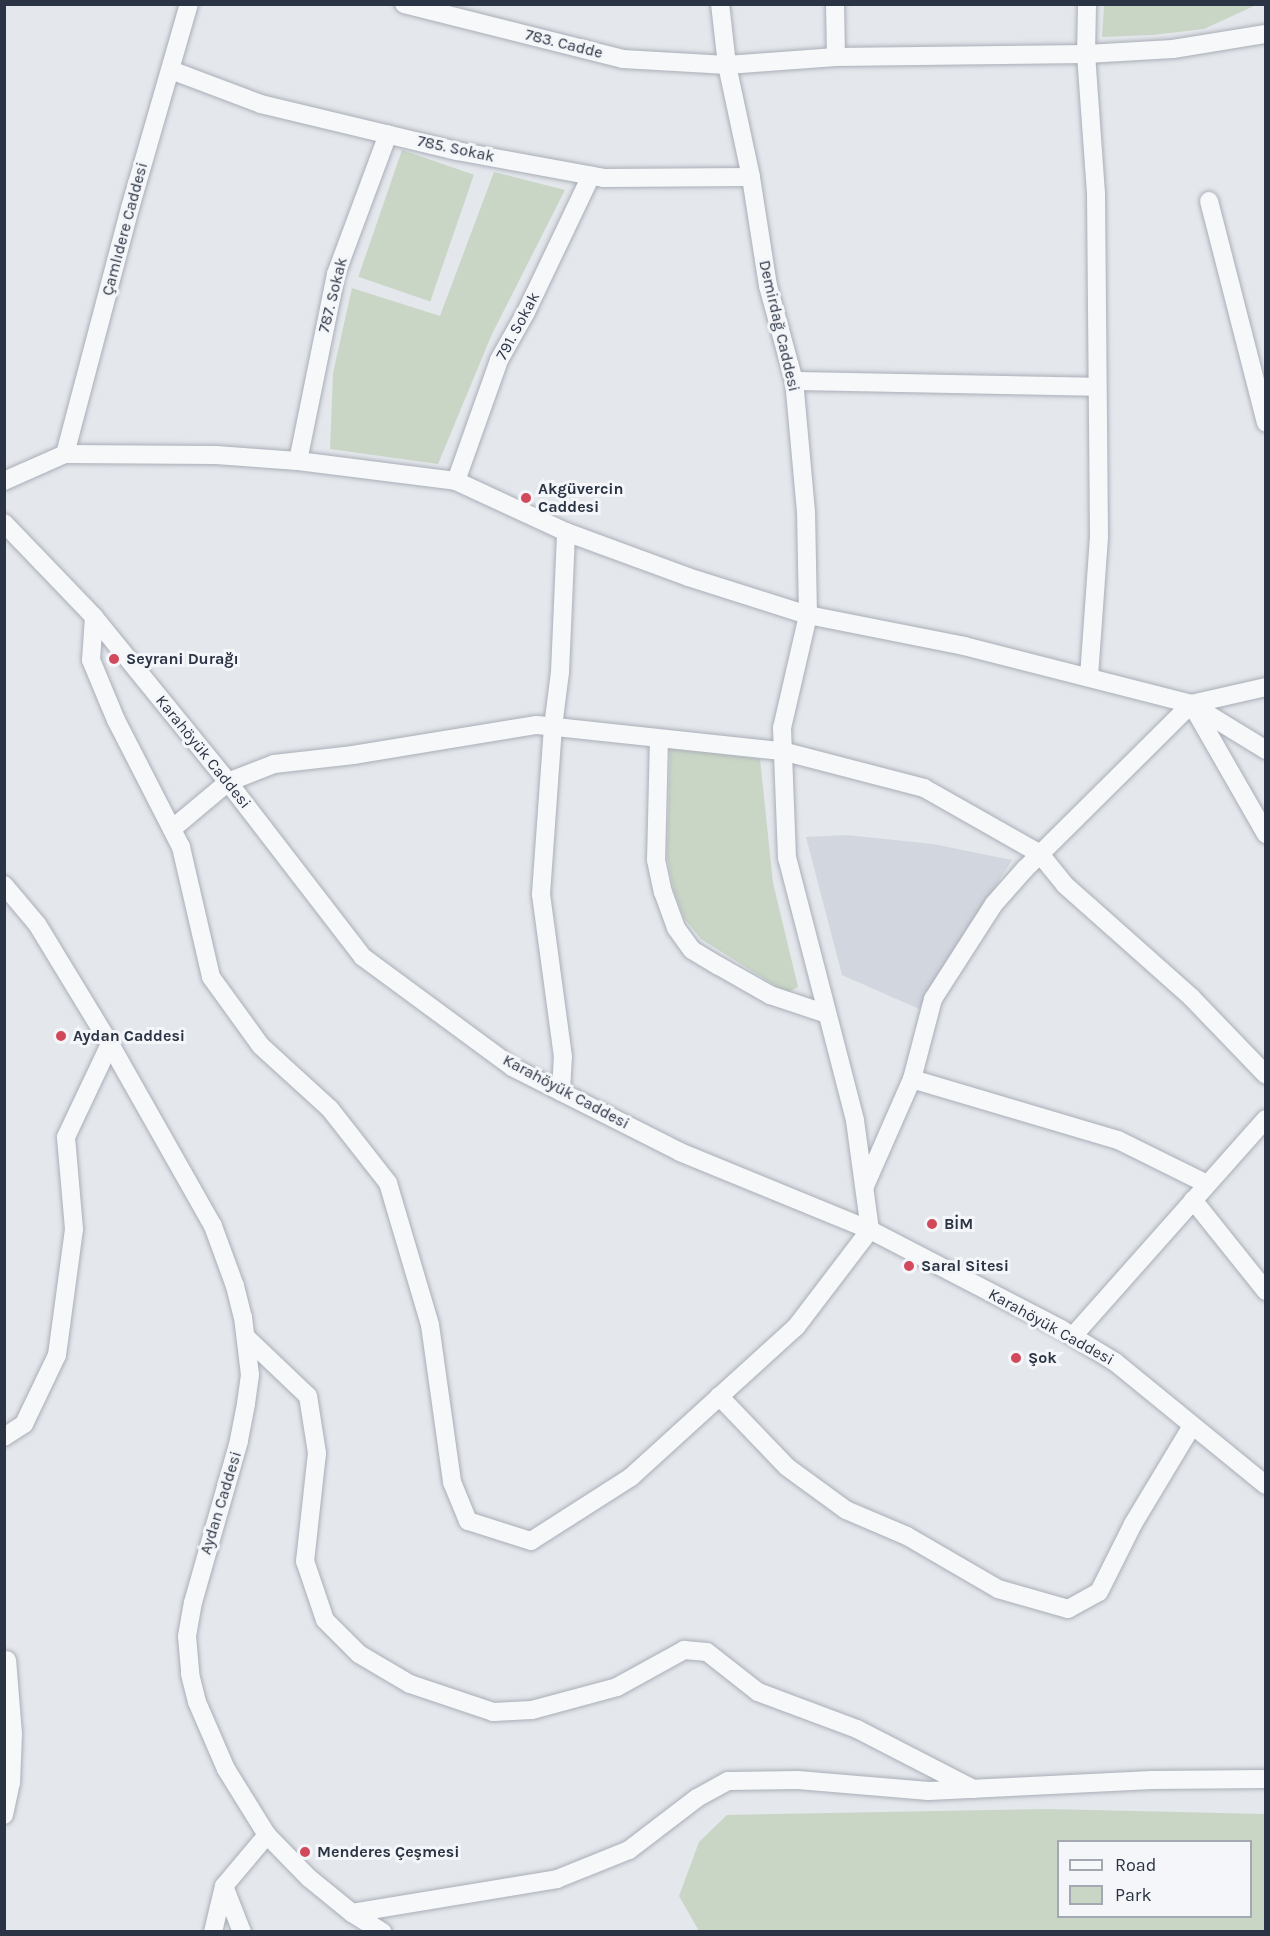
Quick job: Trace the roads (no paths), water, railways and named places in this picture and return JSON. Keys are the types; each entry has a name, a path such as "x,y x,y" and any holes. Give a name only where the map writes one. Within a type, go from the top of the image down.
{"street":[{"name":"Çamlıdere Caddesi","path":"65,454 130,208 189,4"},
{"name":"783. Cadde","path":"404,4 623,59 727,65 836,57 1086,54 1173,49 1266,34"},
{"name":"Demirdağ Caddesi","path":"720,4 727,65 751,177 768,286 794,381 806,512 808,615 782,728 787,858 855,1120 870,1230"},
{"path":"835,4 836,57"},
{"path":"1087,4 1086,54 1096,194 1099,537 1089,676"},
{"name":"785. Sokak","path":"171,70 261,104 457,151 591,176 604,178 751,177"},
{"name":"787. Sokak","path":"298,461 336,274 388,134"},
{"name":"791. Sokak","path":"456,481 499,360 526,312 591,176"},
{"path":"1209,201 1266,423"},
{"path":"794,381 1097,387"},
{"path":"4,481 65,454 216,455 298,461 456,481 566,532 688,577 808,615 964,646 1089,676 1191,704 1266,750"},
{"name":"Karahöyük Caddesi","path":"4,524 94,617 228,782 363,957 512,1067 680,1152 870,1230 1073,1336 1115,1362 1266,1485"},
{"path":"561,1092 563,1057 541,894 553,727 560,672 566,532"},
{"path":"94,617 91,660 116,720 181,847 211,977 261,1046 330,1110 388,1183 430,1326 452,1482 468,1521 531,1540 631,1477 796,1327 870,1230"},
{"path":"865,1186 912,1079 933,999 994,904 1040,854 1191,704 1266,687"},
{"path":"1191,704 1266,834"},
{"path":"172,829 228,782 274,764 353,755 537,725 783,751 924,788 1040,854 1065,885 1191,997 1266,1075"},
{"path":"659,739 656,860 663,892 676,928 692,950 719,966 770,995 827,1014"},
{"name":"Aydan Caddesi","path":"4,885 37,924 110,1044 213,1226 235,1286 247,1338 250,1375 239,1441 205,1557 187,1636 190,1674 209,1734 226,1769 267,1835 309,1878 352,1913 382,1932"},
{"path":"4,1437 24,1424 57,1355 74,1229 66,1137 110,1044"},
{"path":"912,1079 1118,1140 1207,1184"},
{"path":"1073,1336 1266,1119"},
{"path":"1193,1200 1266,1291"},
{"path":"247,1338 308,1396 317,1453 305,1561 325,1620 358,1654 410,1684 493,1712 532,1710 617,1686 684,1650 707,1652 758,1692 857,1729 973,1789"},
{"path":"719,1396 787,1467 846,1509 907,1536 998,1589 1068,1609 1099,1592 1133,1524 1192,1425"},
{"path":"4,1815 10,1783 13,1734 7,1660"},
{"path":"352,1913 557,1878 629,1851 697,1798 728,1781 798,1780 929,1791 1152,1780 1266,1779"},
{"path":"213,1932 224,1886 267,1835"},
{"path":"224,1886 242,1932"}],"place":[{"name":"Akgüvercin Caddesi","path":"526,498"},
{"name":"Seyrani Durağı","path":"114,659"},
{"name":"Aydan Caddesi","path":"61,1036"},
{"name":"BİM","path":"932,1224"},
{"name":"Saral Sitesi","path":"909,1266"},
{"name":"Şok","path":"1016,1358"},
{"name":"Menderes Çeşmesi","path":"305,1852"}]}
